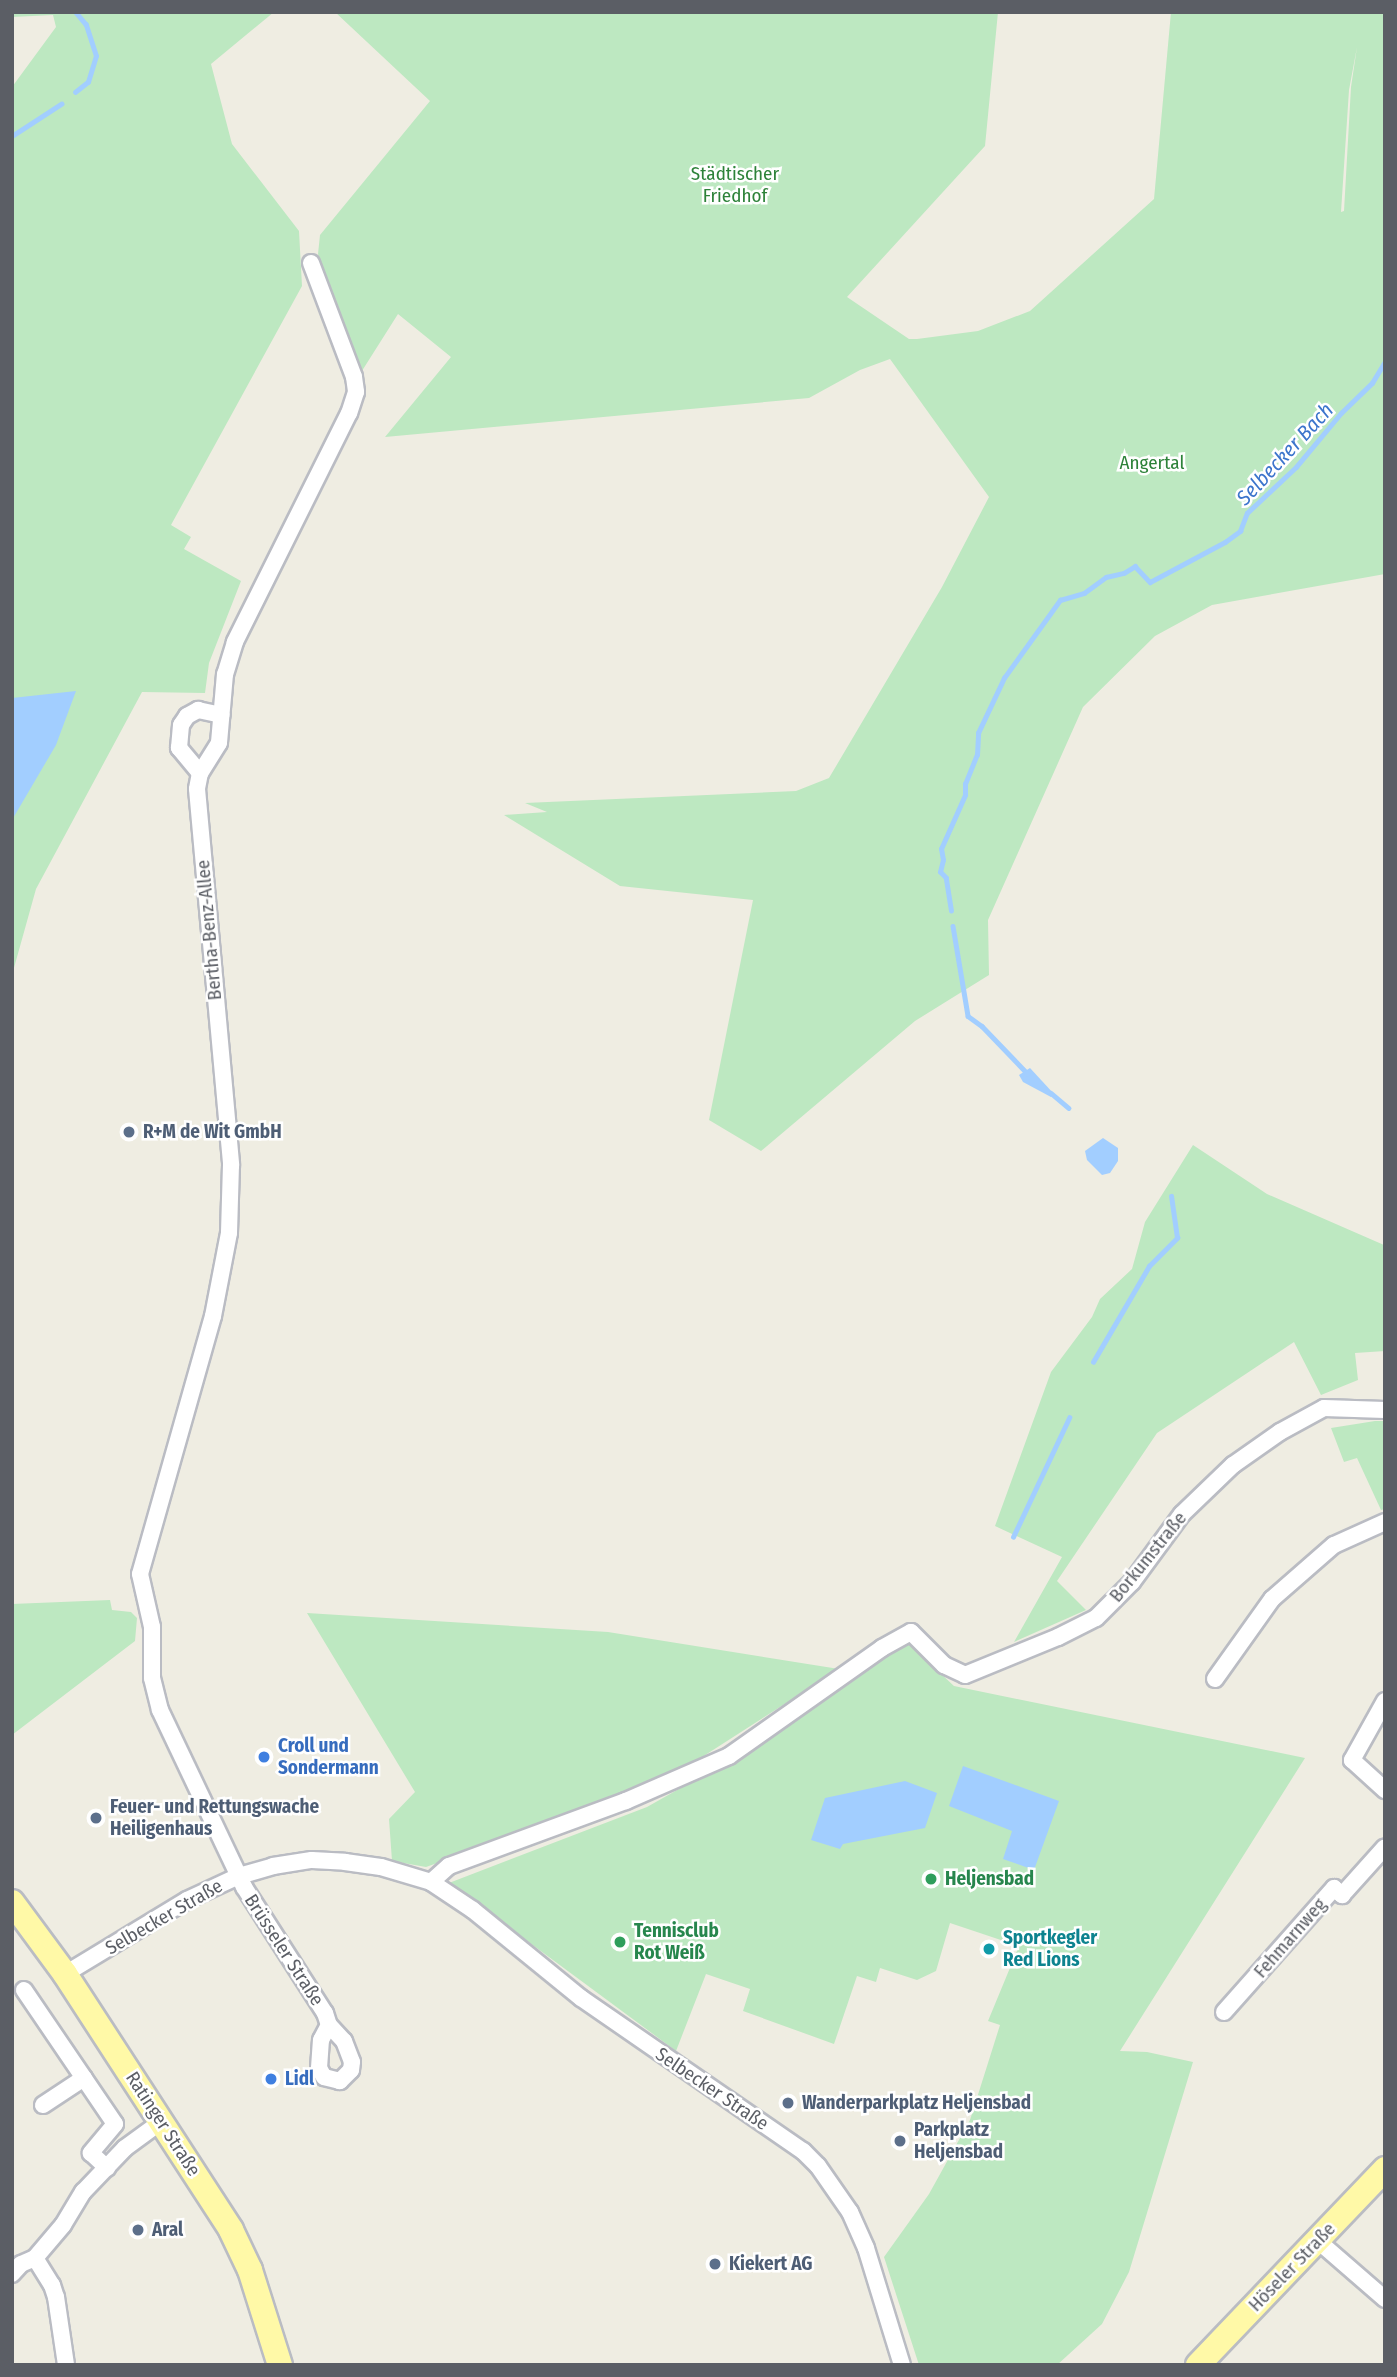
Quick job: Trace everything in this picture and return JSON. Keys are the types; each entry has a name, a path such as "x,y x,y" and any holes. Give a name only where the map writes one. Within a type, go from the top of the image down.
{"main road":[{"name":"Ratinger Straße","path":"12,1902 65,1974 162,2121 242,2252 280,2365"},
{"name":"Höseler Straße","path":"1198,2365 1385,2169"}],"street":[{"name":"Bertha-Benz-Allee","path":"239,1876 160,1710 152,1678 152,1627 141,1587 141,1565 213,1316 228,1245 232,1194 197,789 200,773 219,743 228,665 242,626 355,400 354,377 311,263"},
{"path":"200,773 179,748 181,725 187,716 198,710 221,715"},
{"name":"Borkumstraße","path":"431,1882 449,1866 614,1805 729,1756 882,1648 911,1632 943,1665 965,1675 1058,1637 1096,1618 1132,1583 1182,1514 1242,1458 1324,1408 1385,1410"},
{"path":"1215,1679 1272,1599 1334,1545 1385,1522"},
{"path":"1385,1701 1352,1760 1385,1790"},
{"name":"Fehmarnweg","path":"1224,2012 1334,1888 1342,1895 1385,1847"},
{"name":"Selbecker Straße","path":"65,1974 187,1900 239,1876 273,1866 312,1860 381,1867 431,1882 473,1909 580,1998 803,2151 818,2166 850,2212 866,2248 902,2365"},
{"name":"Brüsseler Straße","path":"239,1876 325,2013 329,2025"},
{"path":"24,1990 115,2124 91,2153 107,2168"},
{"path":"43,2105 84,2078"},
{"path":"66,2365 52,2284 20,2263 63,2225 83,2192 125,2148 162,2121"},
{"path":"1317,2240 1385,2299"}],"green space":[{"path":"12,12 274,12 211,64 232,144 299,231 302,286 171,525 191,537 184,549 241,581 209,663 205,693 142,692 36,889 12,975 12,87 56,27 53,15 12,17"},
{"path":"335,12 998,12 985,146 847,297 909,339 917,339 978,331 1030,311 1154,199 1171,12 1385,12 1385,574 1212,605 1155,636 1083,707 988,920 989,975 915,1021 761,1151 709,1120 753,900 620,886 504,815 547,812 525,803 796,791 829,778 942,587 989,497 890,359 860,370 809,398 385,437 451,357 398,314 360,374 318,254 320,235 430,101","holes":["1357,47 1351,87 1344,211 1341,212 1349,90"]},
{"path":"1193,1145 1267,1194 1384,1245 1385,1351 1355,1353 1358,1380 1321,1395 1294,1342 1157,1433 1057,1581 1086,1610 1014,1642 1062,1557 995,1526 1051,1372 1092,1317 1100,1299 1132,1269 1145,1222"},
{"path":"1385,1421 1385,1509 1381,1510 1357,1458 1344,1462 1331,1428"},
{"path":"110,1600 112,1610 131,1612 137,1618 135,1641 12,1735 12,1604"},
{"path":"307,1613 608,1632 839,1669 699,1759 566,1817 426,1867 392,1861 389,1819 415,1792"},
{"name":"Heljensbad","path":"908,1643 954,1686 1305,1758 1120,2051 1147,2052 1193,2062 1129,2272 1102,2324 1057,2365 919,2365 884,2257 929,2194 970,2120 1000,2025 988,2021 1019,1946 950,1923 936,1971 917,1980 880,1968 876,1982 857,1976 834,2044 743,2011 750,1989 706,1974 676,2051 449,1883 647,1807 741,1754 850,1674 863,1673"}],"water":[{"path":"76,691 56,745 12,820 12,698"},
{"path":"1030,1068 1054,1094 1051,1097 1023,1082 1019,1075"},
{"path":"1103,1138 1118,1148 1118,1161 1110,1173 1102,1175 1087,1160 1085,1151"},
{"path":"963,1766 1059,1801 1034,1870 1003,1859 1012,1831 949,1806"},
{"path":"905,1781 937,1793 925,1828 843,1844 840,1849 811,1840 825,1798"}],"waterway":[{"path":"75,92 88,82 96,56 86,25 76,13"},
{"path":"12,136 61,104"},
{"name":"Selbecker Bach","path":"951,911 946,878 940,872 943,860 941,849 965,795 965,784 977,755 978,733 1004,678 1060,600 1084,593 1106,577 1124,573 1135,566 1150,582 1225,542 1240,531 1247,513 1296,467 1341,413 1372,383 1385,361"},
{"name":"Selbecker Bach","path":"953,926 968,1016 982,1026 1028,1074"},
{"name":"Selbecker Bach","path":"1051,1093 1069,1108"},
{"name":"Selbecker Bach","path":"1093,1362 1149,1266 1177,1238 1171,1196"},
{"name":"Selbecker Bach","path":"1013,1537 1069,1418"}],"place":[{"name":"R+M de Wit GmbH","path":"129,1132"},
{"name":"Croll und Sondermann","path":"264,1757"},
{"name":"Feuer- und Rettungswache Heiligenhaus","path":"96,1818"},
{"name":"Heljensbad","path":"931,1879"},
{"name":"Tennisclub Rot Weiß","path":"620,1942"},
{"name":"Sportkegler Red Lions","path":"989,1949"},
{"name":"Lidl","path":"271,2079"},
{"name":"Wanderparkplatz Heljensbad","path":"788,2103"},
{"name":"Parkplatz Heljensbad","path":"900,2141"},
{"name":"Aral","path":"138,2230"},
{"name":"Kiekert AG","path":"715,2264"}],"park label":[{"name":"Städtischer Friedhof","path":"735,185"},
{"name":"Angertal","path":"1152,463"}]}
